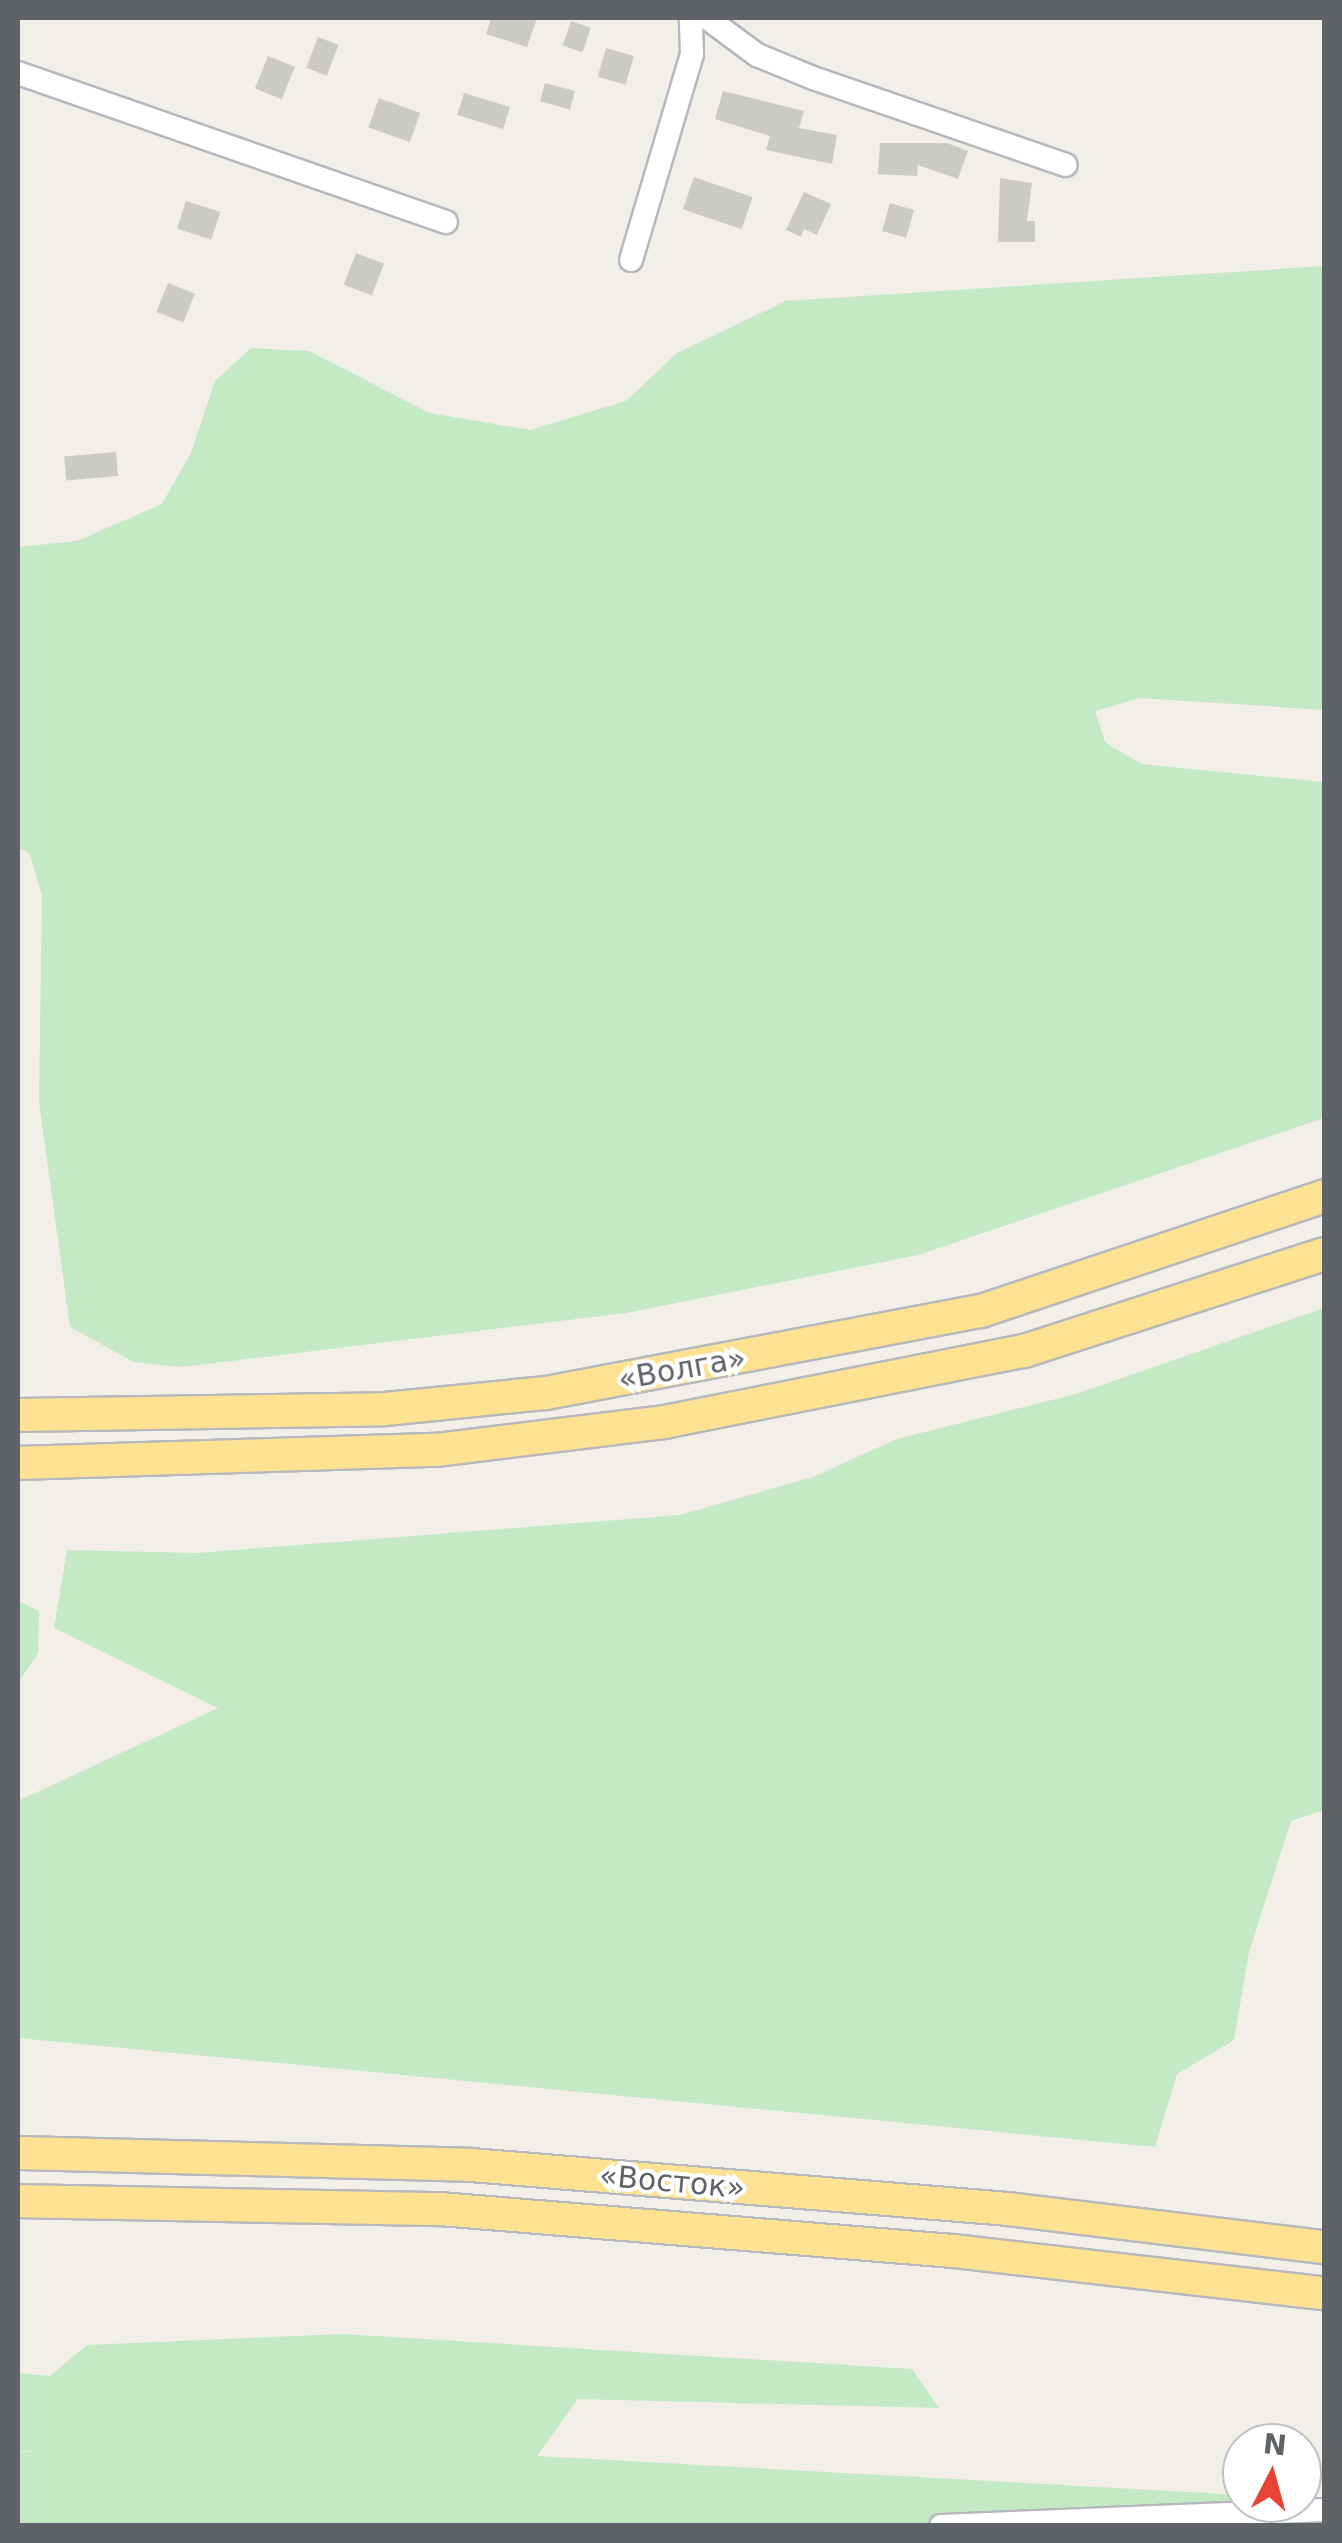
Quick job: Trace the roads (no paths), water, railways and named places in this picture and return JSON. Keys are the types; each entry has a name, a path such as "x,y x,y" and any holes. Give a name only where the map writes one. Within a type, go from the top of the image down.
{"highway":[{"name":"«Волга»","path":"18,1415 384,1409 546,1392 980,1311 1324,1196"},
{"name":"«Волга»","path":"18,1464 437,1450 681,1419 1024,1350 1324,1254"},
{"path":"18,1486 68,1465"},
{"name":"«Восток»","path":"18,2153 471,2165 1008,2209 1324,2247"},
{"name":"«Восток»","path":"18,2201 440,2210 953,2251 1324,2293"}],"street":[{"path":"630,260 692,54 691,18"},
{"path":"707,18 757,55 1065,165"},
{"path":"18,73 446,222"},
{"path":"941,2526 1324,2510"}]}
